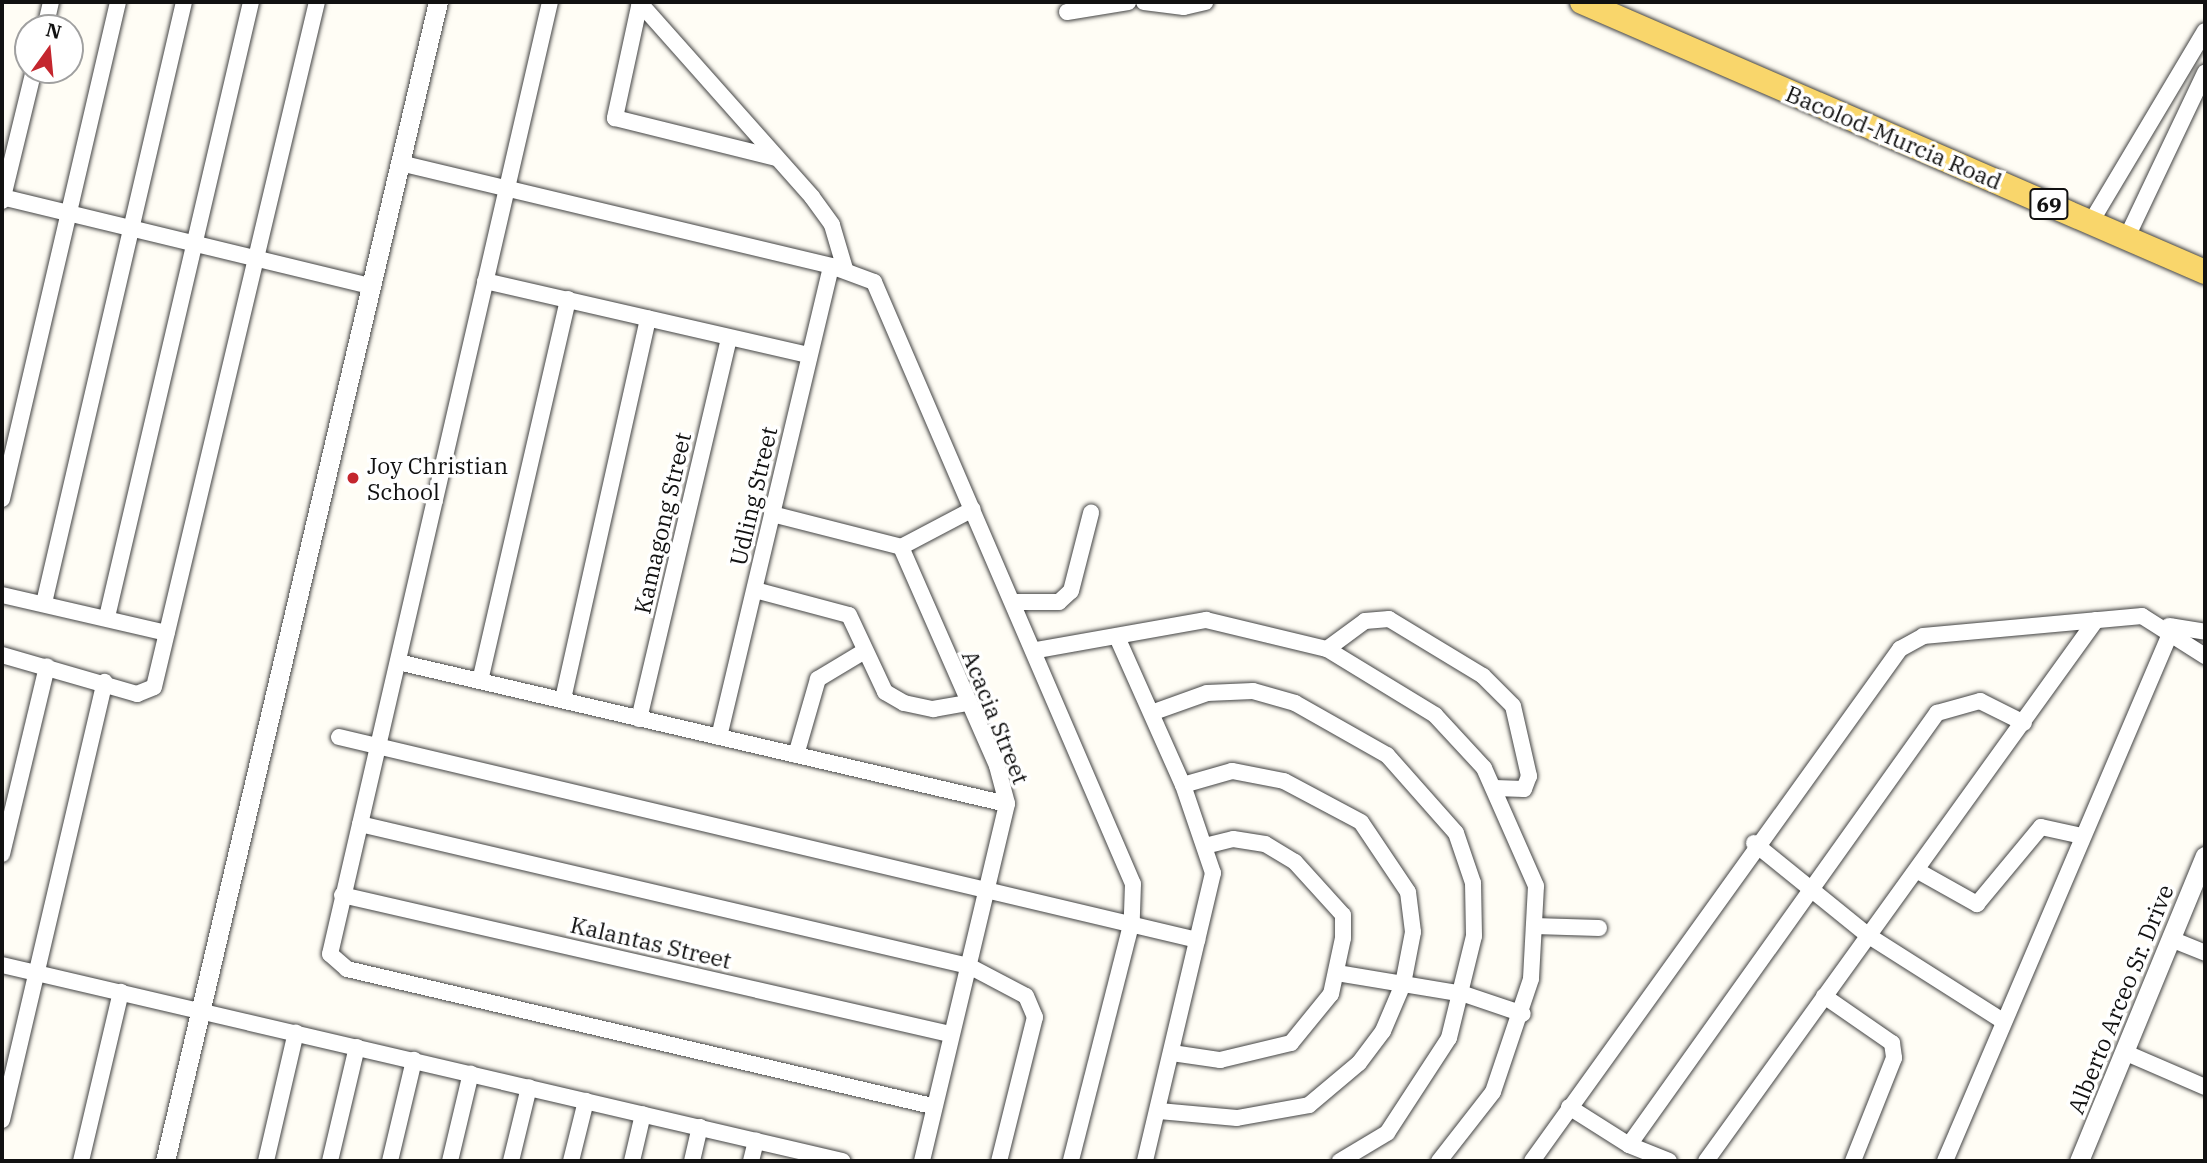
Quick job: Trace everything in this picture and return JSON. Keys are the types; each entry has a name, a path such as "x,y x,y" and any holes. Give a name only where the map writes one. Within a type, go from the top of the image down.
{"main road":[{"name":"Bacolod-Murcia Road","path":"1583,2 2205,272"}],"street":[{"path":"2,499 118,2"},
{"path":"44,603 184,2"},
{"path":"107,617 251,2"},
{"path":"2,655 151,692 259,258 317,2"},
{"path":"165,1161 438,2"},
{"path":"550,2 330,954 347,970 932,1106"},
{"path":"640,2 832,225 838,268"},
{"path":"640,2 615,118 777,158"},
{"path":"1067,12 1128,2"},
{"path":"1144,2 1184,7 1205,2"},
{"path":"2091,222 2188,65 2205,31"},
{"path":"2127,237 2150,181 2205,74 2188,65"},
{"path":"30,84 2,198 196,242 370,286"},
{"path":"400,163 505,191 838,268 874,282 1037,650 1133,884 1132,921 1071,1161"},
{"path":"2125,168 2150,181"},
{"name":"Udling Street","path":"719,737 808,355 838,268"},
{"path":"485,281 808,355"},
{"path":"480,681 568,299"},
{"path":"563,699 648,318"},
{"name":"Kamagong Street","path":"639,719 729,337"},
{"path":"772,514 901,547 973,509"},
{"path":"1014,602 1059,602 1071,592 1091,513"},
{"name":"Acacia Street","path":"901,547 1007,804 984,886 969,966 932,1106 922,1161"},
{"path":"755,590 849,615 863,652 885,692 904,703 933,709 966,703"},
{"path":"2,595 107,617 167,633"},
{"path":"1532,1161 1754,844 1911,640 2141,616 2169,627 2205,632"},
{"path":"1327,649 1365,621 1389,619 1483,676 1513,706 1529,776 1524,789 1495,788"},
{"path":"1037,650 1206,620 1327,649 1435,715 1495,788 1536,886 1523,1014 1493,1091 1439,1161"},
{"path":"1706,1161 2025,723 2096,620"},
{"path":"2169,627 2205,656"},
{"path":"1945,1161 2169,627"},
{"path":"1117,637 1154,712 1184,785 1213,873 1160,1111 1145,1161"},
{"path":"796,755 818,678 863,652"},
{"path":"398,662 1007,804"},
{"path":"2,854 47,666"},
{"path":"2,1121 105,682"},
{"path":"1154,712 1207,693 1253,691 1295,703 1387,755 1456,832 1473,883 1475,936 1464,994 1438,1057 1387,1133 1340,1161"},
{"path":"1629,1145 1937,713 1980,701 2025,723"},
{"path":"339,737 379,744 1132,921 1197,940"},
{"path":"1160,1111 1237,1118 1309,1105 1359,1063 1383,1031 1403,984 1413,932 1408,892 1361,822 1284,781 1232,771 1184,785"},
{"path":"360,824 969,966 1033,1006 999,1161"},
{"path":"1918,871 1977,905 2041,827 2082,836"},
{"path":"1172,1053 1220,1060 1291,1043 1331,995 1337,973 1343,915 1322,886 1265,844 1233,839 1205,846"},
{"path":"1754,844 1869,936 2003,1021"},
{"name":"Alberto Arceo Sr. Drive","path":"2080,1161 2205,856"},
{"name":"Kalantas Street","path":"342,895 950,1034"},
{"path":"1534,926 1599,928"},
{"path":"2171,939 2205,953"},
{"path":"2,965 700,1127 811,1158 842,1161"},
{"path":"1337,973 1464,994 1523,1014"},
{"path":"81,1161 121,992"},
{"path":"1824,996 1892,1043 1894,1058 1853,1161"},
{"path":"265,1161 296,1032"},
{"path":"330,1161 357,1047"},
{"path":"2124,1052 2205,1087"},
{"path":"390,1161 414,1060"},
{"path":"450,1161 471,1073"},
{"path":"511,1161 529,1087"},
{"path":"571,1161 586,1101"},
{"path":"1569,1107 1629,1145 1669,1161"},
{"path":"632,1161 643,1114"},
{"path":"692,1161 700,1127"},
{"path":"751,1161 757,1141"}],"place":[{"name":"Joy Christian School","path":"353,478"}]}
